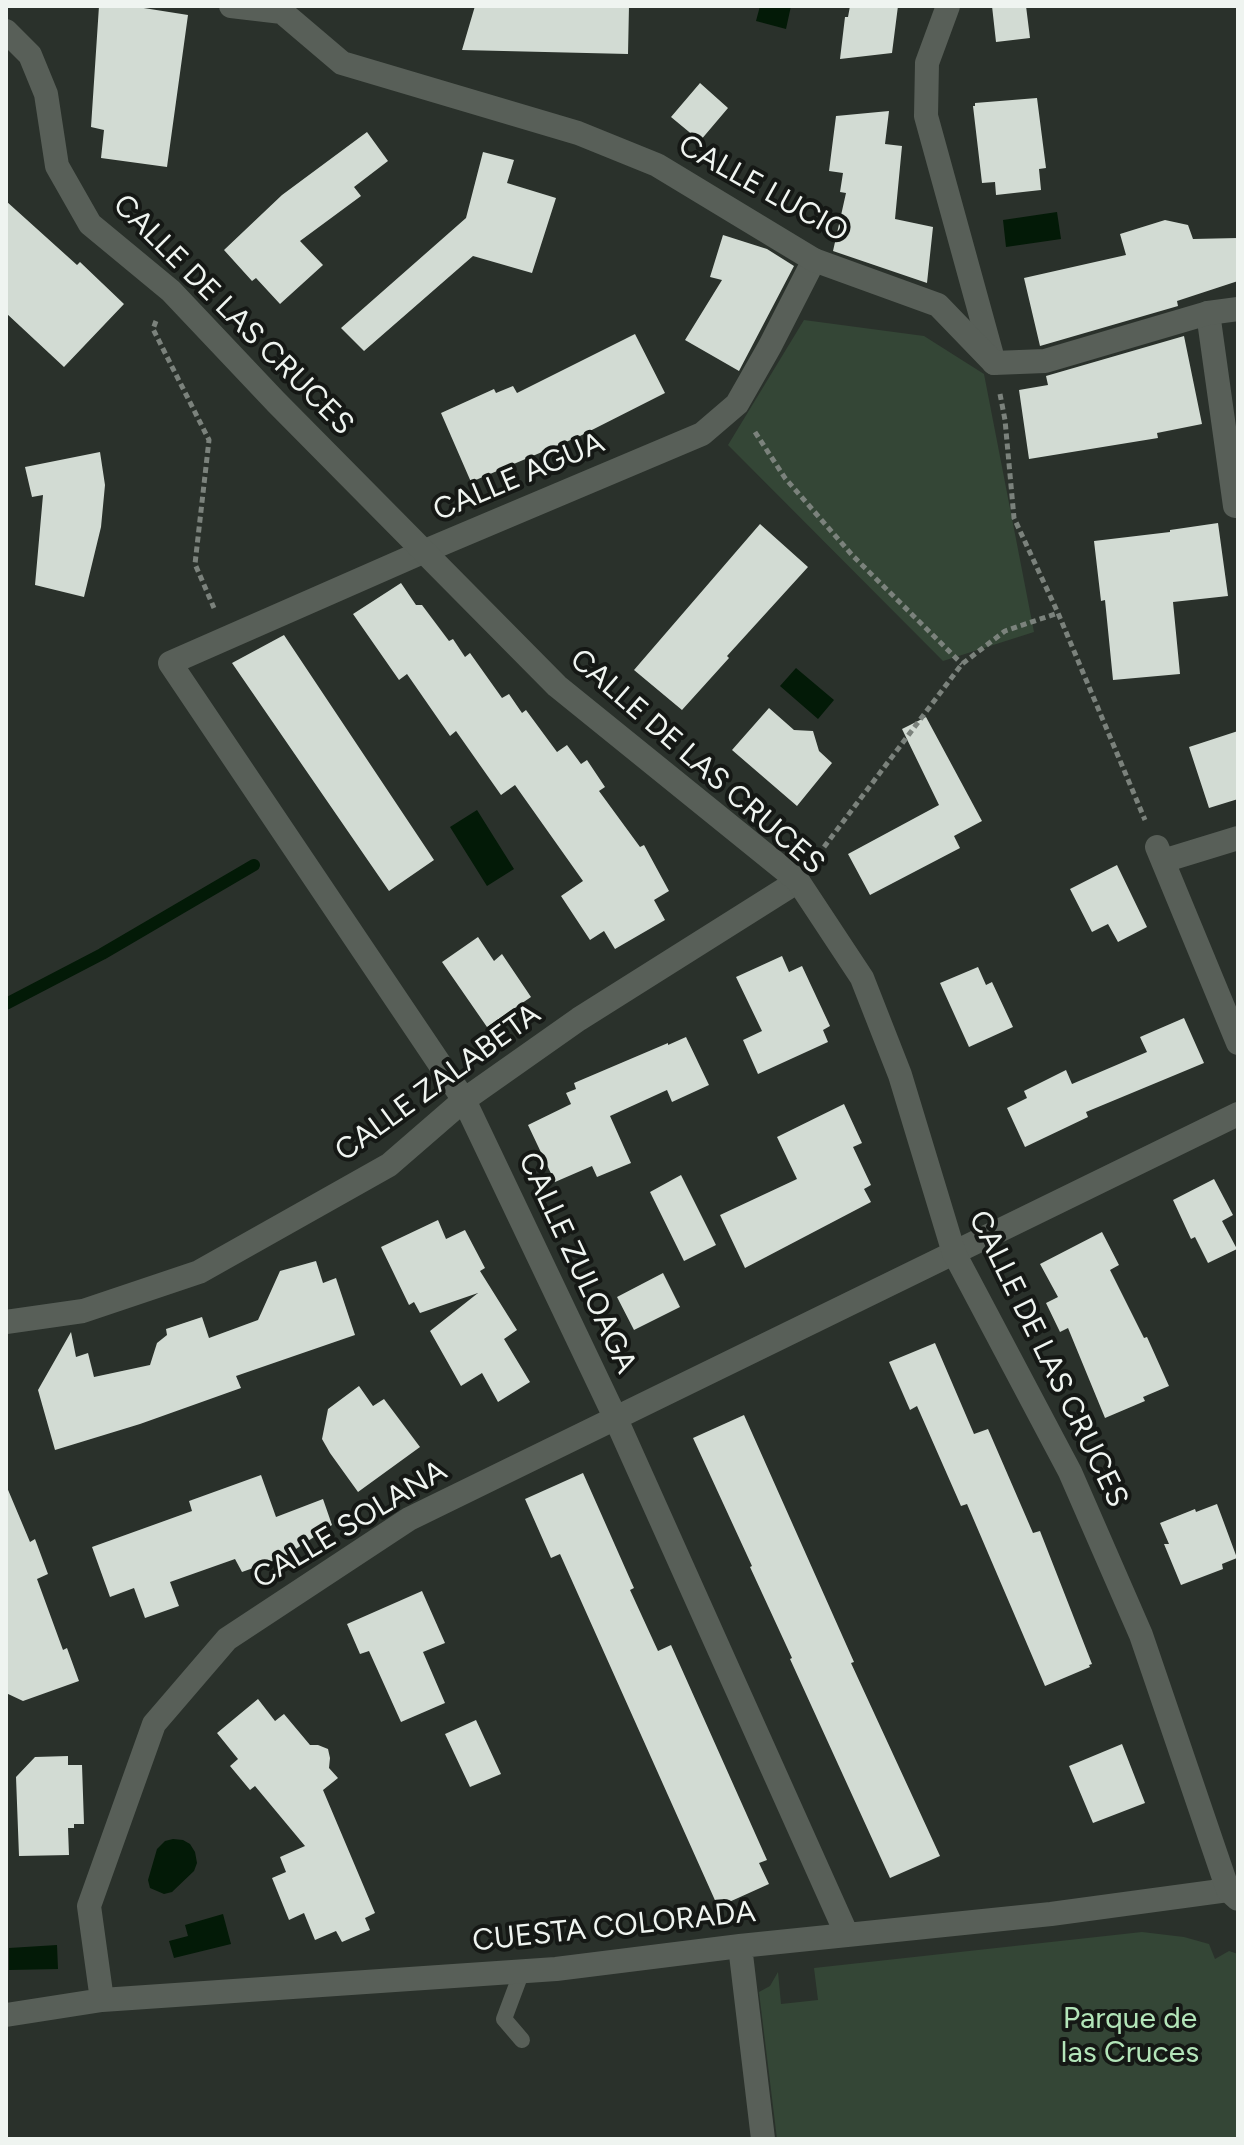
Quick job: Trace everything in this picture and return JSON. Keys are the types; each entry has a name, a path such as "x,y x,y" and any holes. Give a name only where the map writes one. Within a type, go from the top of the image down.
{"street":[{"path":"231,6 284,9"},
{"path":"948,6 927,63 926,116 994,363 1045,361 1208,313 1238,309"},
{"name":"CALLE LUCIO","path":"284,9 342,63 578,133 657,165 814,260 938,305 994,363"},
{"name":"CALLE DE LAS CRUCES","path":"6,31 30,55 46,94 57,166 90,224 171,291 276,402 557,686 798,881 862,978 900,1075 954,1253 1070,1472 1141,1635 1233,1895"},
{"name":"CALLE AGUA","path":"170,663 702,434 737,404 814,260"},
{"path":"1208,313 1235,506"},
{"name":"CALLE ZULOAGA","path":"170,663 464,1100 615,1417 847,1935"},
{"path":"1238,838 1160,854 1238,1043"},
{"name":"CALLE ZALABETA","path":"6,1322 83,1311 199,1272 389,1165 464,1100 579,1019 798,881"},
{"name":"CALLE SOLANA","path":"102,2000 89,1906 154,1724 227,1639 409,1519 1238,1114"},
{"name":"CUESTA COLORADA","path":"6,2015 102,2000 556,1969 740,1946 1233,1895"},
{"path":"740,1946 763,2139"}],"lane":[{"path":"522,1971 504,2019 522,2040"}],"path":[{"path":"171,291 153,329 209,440 195,564 226,638"},
{"path":"994,363 1005,420 1014,518 1058,613 1139,805"},
{"path":"737,404 785,478 852,555 962,664"},
{"path":"798,881 962,664 1005,631 1058,613"}],"green space":[{"path":"804,320 924,336 984,374 1034,632 943,661 728,445"},
{"name":"Parque de las Cruces","path":"1142,1932 1184,1937 1209,1944 1215,1959 1229,1951 1238,1954 1238,2139 777,2139 759,1992 770,1986 778,1972 781,2004 818,2000 814,1968"}],"shaded area":[{"path":"760,6 791,6 786,29 756,21"},
{"path":"1057,212 1061,239 1006,247 1003,220"},
{"path":"796,668 834,700 818,719 780,686"},
{"path":"477,810 514,869 487,886 450,827"},
{"path":"173,1839 190,1844 197,1863 194,1871 172,1892 164,1894 150,1888 148,1880 157,1849 165,1841"},
{"path":"223,1914 231,1944 174,1958 169,1941 188,1936 185,1925"},
{"path":"57,1945 58,1969 9,1970 9,1948"}],"building":[{"path":"99,6 131,6 188,15 167,167 101,158 104,130 91,127"},
{"path":"475,6 629,6 628,54 462,50"},
{"path":"850,6 898,6 892,53 840,59 845,17 848,17"},
{"path":"992,6 1026,6 1030,38 996,42"},
{"path":"700,83 728,108 700,141 671,117"},
{"path":"1037,98 1046,168 1039,169 1041,190 996,195 995,182 982,183 973,106 975,103"},
{"path":"889,111 885,144 902,146 895,219 933,227 927,283 833,251 846,193 840,192 843,173 829,171 836,116"},
{"path":"367,132 388,161 354,187 361,196 300,241 323,265 280,304 256,278 252,281 224,250 282,195"},
{"path":"483,152 514,160 507,183 556,198 532,273 473,256 364,351 341,328 466,218"},
{"path":"6,201 77,265 80,262 124,304 64,367 6,313"},
{"path":"1165,220 1188,225 1193,239 1238,238 1238,281 1177,301 1178,306 1040,346 1024,278 1126,255 1120,234"},
{"path":"723,235 767,249 794,266 739,371 685,340 722,280 710,277"},
{"path":"635,334 665,393 580,436 471,482 441,413 494,389 496,393 513,386 517,393"},
{"path":"1184,336 1202,424 1157,433 1158,438 1029,459 1019,390 1048,385 1046,376"},
{"path":"100,452 105,485 101,527 84,597 35,585 43,495 32,497 25,467"},
{"path":"1218,523 1228,596 1173,602 1180,674 1113,680 1105,600 1101,601 1094,541"},
{"path":"760,524 808,567 682,710 634,670"},
{"path":"401,583 416,605 422,605 449,641 453,639 465,657 470,653 502,698 509,694 522,713 526,710 557,752 567,745 581,764 587,760 605,787 599,791 640,847 644,845 669,891 654,900 665,920 615,949 604,931 590,940 561,896 583,881 515,785 501,795 456,731 450,736 407,674 399,680 353,614"},
{"path":"284,635 434,860 389,891 232,663"},
{"path":"769,708 794,730 813,731 819,751 832,763 797,806 732,750"},
{"path":"926,717 982,821 954,836 960,848 870,895 848,854 939,805 902,729"},
{"path":"1238,731 1238,799 1209,808 1189,747"},
{"path":"1117,865 1147,927 1118,942 1108,924 1092,932 1070,889"},
{"path":"478,937 494,961 502,954 531,997 487,1027 442,962"},
{"path":"782,956 789,972 802,966 830,1026 823,1030 828,1042 758,1074 743,1040 762,1031 736,977"},
{"path":"978,967 986,985 992,982 1013,1027 969,1047 940,983"},
{"path":"1184,1018 1204,1063 1086,1112 1088,1117 1025,1147 1007,1108 1027,1098 1024,1091 1066,1070 1072,1084 1147,1052 1140,1037"},
{"path":"686,1037 709,1085 672,1102 667,1090 610,1116 631,1163 597,1177 592,1166 555,1182 528,1125 571,1104 566,1093 576,1089 574,1083"},
{"path":"844,1104 862,1143 853,1147 871,1185 864,1189 871,1202 745,1268 720,1215 797,1179 777,1137"},
{"path":"681,1175 716,1245 684,1261 650,1192"},
{"path":"1214,1179 1233,1215 1222,1221 1237,1249 1208,1263 1195,1237 1191,1239 1173,1200"},
{"path":"438,1220 446,1239 465,1230 485,1268 480,1271 517,1330 504,1339 530,1382 498,1402 482,1373 461,1386 430,1331 478,1293 420,1313 414,1302 409,1305 381,1247"},
{"path":"1102,1232 1119,1265 1110,1270 1144,1338 1147,1337 1169,1386 1143,1397 1145,1401 1105,1418 1068,1328 1060,1332 1046,1303 1058,1297 1040,1264"},
{"path":"316,1261 323,1283 336,1278 355,1335 236,1376 241,1388 55,1450 38,1390 71,1332 76,1357 88,1353 94,1377 150,1365 157,1343 167,1335 166,1329 202,1317 209,1338 258,1320 280,1271"},
{"path":"663,1273 680,1307 634,1330 617,1297"},
{"path":"935,1343 974,1434 988,1429 1033,1533 1040,1531 1092,1664 1045,1686 967,1504 961,1506 917,1406 910,1410 889,1362"},
{"path":"359,1386 373,1406 384,1399 420,1447 358,1492 322,1439 328,1409"},
{"path":"744,1415 854,1662 851,1663 940,1856 890,1878 693,1438"},
{"path":"583,1473 658,1651 671,1645 767,1860 759,1863 769,1884 718,1907 560,1554 551,1558 525,1499"},
{"path":"261,1475 276,1517 323,1499 332,1525 284,1557 242,1572 235,1559 170,1582 179,1606 145,1618 134,1588 110,1597 92,1547 192,1511 189,1501"},
{"path":"6,1485 30,1542 35,1539 48,1574 37,1579 63,1650 67,1648 79,1681 23,1701 6,1693"},
{"path":"1217,1504 1237,1558 1222,1564 1223,1569 1181,1585 1164,1544 1169,1544 1160,1523"},
{"path":"422,1591 445,1643 423,1652 445,1703 401,1722 369,1651 360,1654 347,1624"},
{"path":"258,1699 275,1721 284,1714 310,1745 328,1749 329,1768 338,1778 323,1790 375,1913 365,1918 370,1930 342,1942 336,1931 315,1940 304,1913 289,1920 272,1878 286,1872 280,1857 305,1846 255,1786 250,1790 230,1766 238,1759 217,1733"},
{"path":"476,1720 501,1774 470,1787 445,1734"},
{"path":"1122,1744 1145,1803 1093,1823 1069,1766"},
{"path":"68,1756 68,1765 82,1765 84,1824 74,1824 74,1828 68,1828 69,1855 19,1856 16,1777 35,1757"}],"waterway":[{"path":"6,1004 102,954 254,865"}]}
